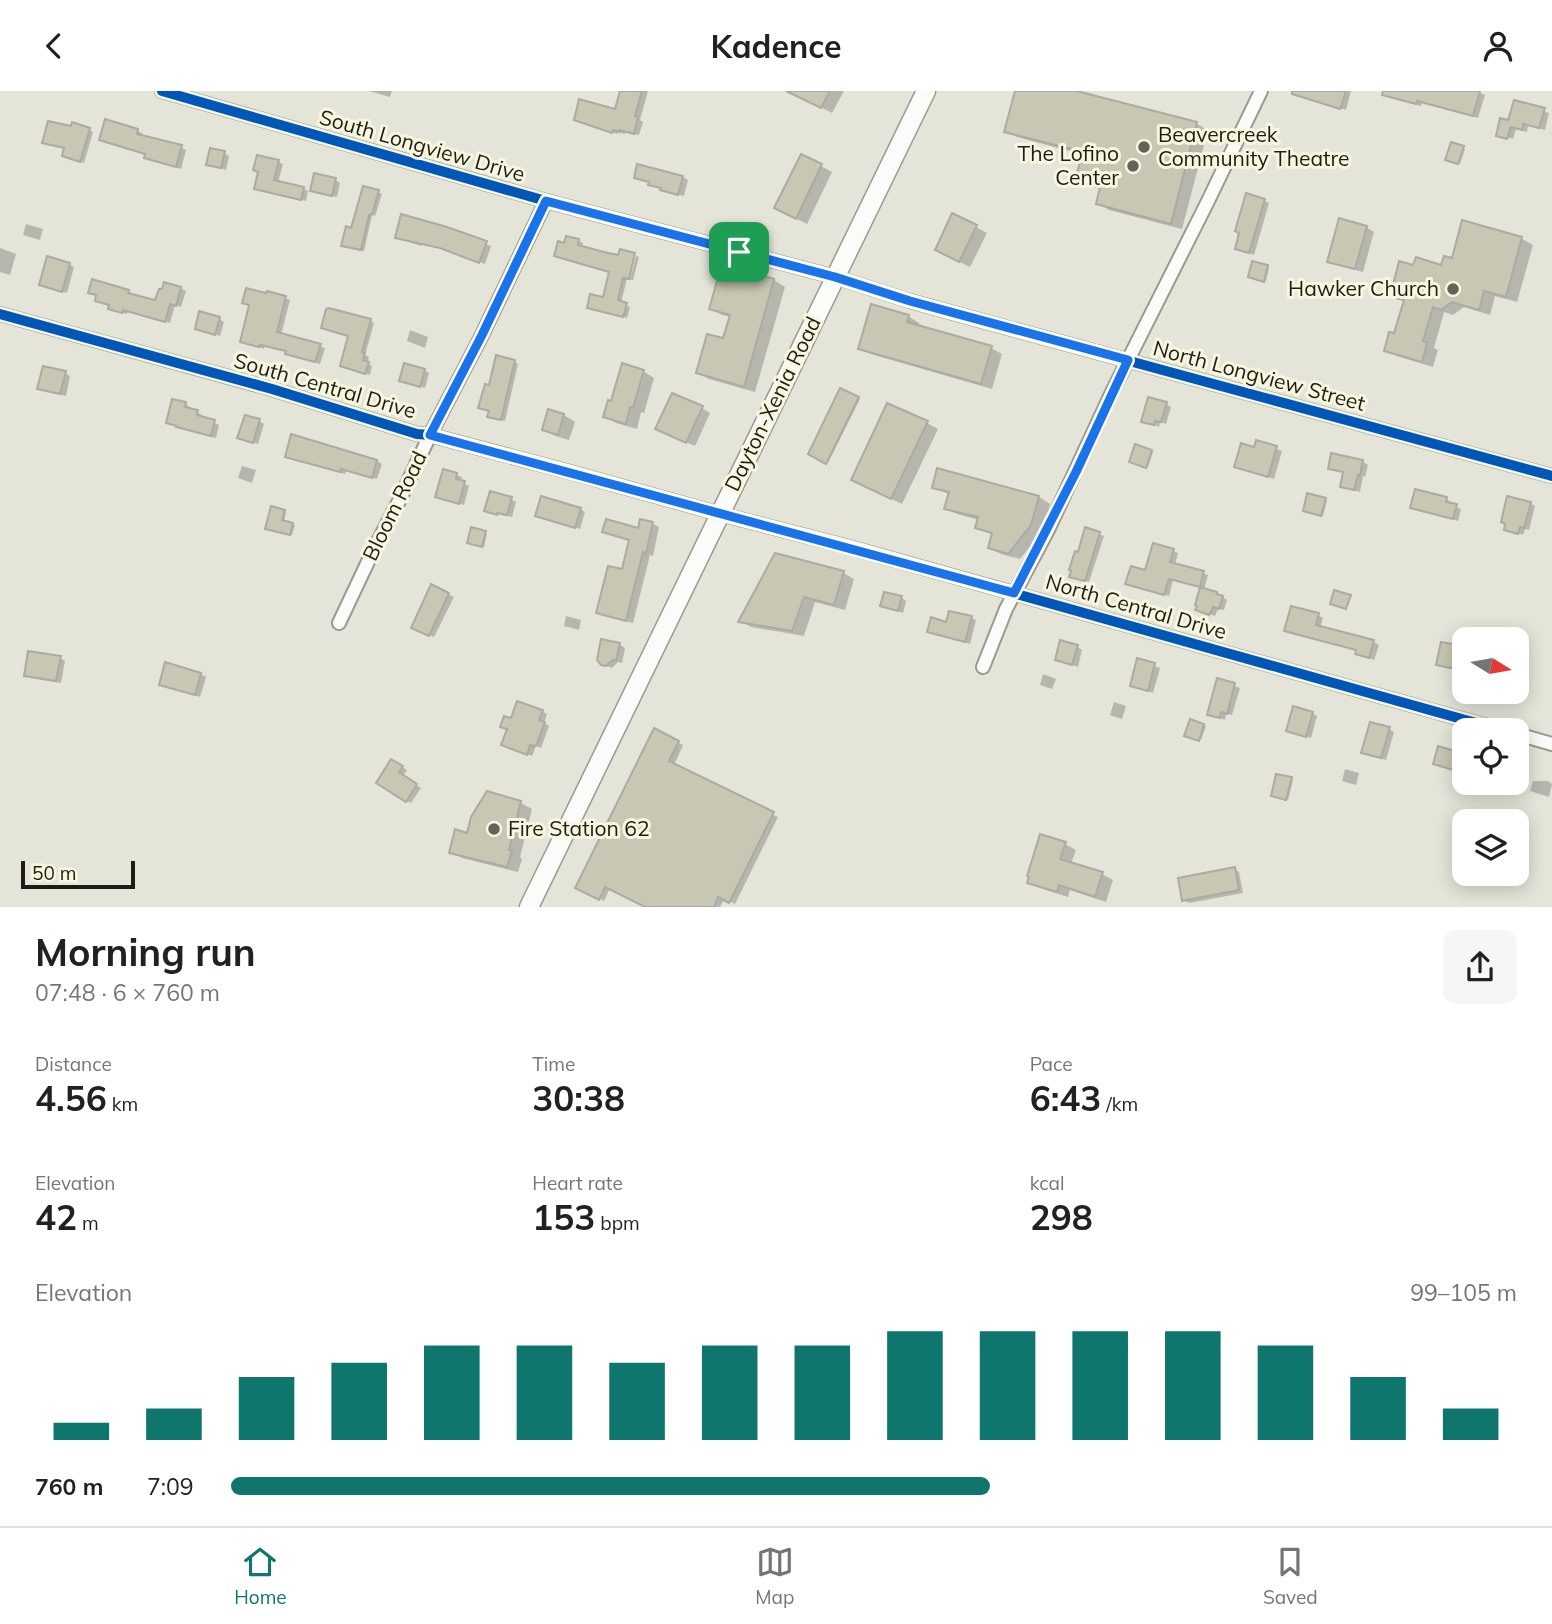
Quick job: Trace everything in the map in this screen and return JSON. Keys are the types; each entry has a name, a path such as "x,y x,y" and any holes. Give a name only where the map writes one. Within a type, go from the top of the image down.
{"main road":[{"name":"Dayton-Xenia Road","path":"529,907 926,91"}],"street":[{"name":"South Longview Drive","path":"162,91 546,201 835,277"},
{"path":"983,667 1006,609 1076,472 1128,360 1261,91"},
{"name":"Bloom Road","path":"340,623 546,201"},
{"name":"North Longview Street","path":"835,277 923,305 1552,476"},
{"name":"South Central Drive","path":"0,314 272,389 417,434 430,435 720,514"},
{"name":"North Central Drive","path":"720,514 849,547 1458,718"},
{"path":"1529,737 1552,744"}],"building":[{"path":"620,91 642,91 635,116 638,117 634,134 620,130 613,130 612,133 574,120 579,99 615,109"},
{"path":"786,91 830,91 821,108"},
{"name":"The Lofino Center","path":"1015,91 1077,91 1197,122 1171,224 1096,204 1100,187 1075,180 1083,152 1004,132"},
{"path":"1292,91 1346,91 1340,109 1292,94"},
{"path":"1383,91 1480,91 1473,116 1382,95"},
{"path":"1514,100 1545,108 1539,128 1523,124 1522,130 1511,127 1507,139 1496,136 1500,118 1508,120"},
{"path":"105,119 138,129 137,134 182,145 176,167 99,140"},
{"path":"48,121 71,126 72,122 90,128 80,162 62,156 64,148 42,143"},
{"path":"1451,142 1464,146 1458,164 1445,160"},
{"path":"210,148 225,151 221,168 206,165"},
{"path":"801,154 822,164 796,219 774,208"},
{"path":"257,155 279,160 274,180 304,187 301,200 254,189 258,172 253,170"},
{"path":"637,164 683,176 678,195 634,178"},
{"path":"314,173 336,178 332,196 310,191"},
{"path":"363,186 379,190 373,211 369,215 361,250 341,246 346,226 351,228"},
{"path":"1246,193 1265,199 1249,253 1235,249 1239,233 1235,231"},
{"path":"952,213 977,225 959,262 935,250"},
{"path":"401,214 487,241 479,263 440,248 395,238"},
{"path":"1339,218 1367,226 1355,269 1327,262"},
{"name":"Hawker Church","path":"1462,220 1522,237 1506,297 1484,291 1479,310 1452,302 1441,310 1433,307 1423,341 1427,343 1422,362 1384,351 1389,332 1394,333 1404,300 1395,298 1398,286 1393,285 1399,261 1413,265 1416,257 1441,265 1444,256 1452,258"},
{"path":"566,236 579,239 578,245 604,252 618,255 620,249 635,253 629,279 623,278 618,300 627,303 623,317 587,308 590,294 603,297 609,272 554,256 558,241 564,243"},
{"path":"47,256 70,263 62,292 39,285"},
{"path":"1252,261 1268,265 1264,282 1248,277"},
{"path":"722,264 774,279 744,387 696,373 707,334 723,338 730,315 709,309"},
{"path":"92,279 155,300 164,282 181,287 176,306 170,304 165,322 123,310 122,313 108,309 109,305 95,301 96,295 88,293"},
{"path":"246,288 286,296 277,332 321,344 315,362 285,354 286,351 240,342 249,305 242,303"},
{"path":"871,304 909,315 907,322 992,346 981,384 858,349"},
{"path":"326,309 371,319 362,352 365,353 363,360 369,362 365,374 340,366 348,336 321,328"},
{"path":"199,311 220,317 215,335 195,329"},
{"path":"496,355 515,360 501,420 487,417 489,411 478,408 485,384 489,385"},
{"path":"404,363 425,369 420,387 399,381"},
{"path":"622,363 644,370 626,424 603,417 608,400 611,401"},
{"path":"43,366 66,371 60,394 37,389"},
{"path":"840,388 859,397 826,464 808,454"},
{"path":"672,393 703,406 686,443 655,429"},
{"path":"1148,397 1167,402 1161,422 1155,421 1154,425 1141,422"},
{"path":"172,399 186,402 185,407 198,410 197,415 215,420 211,436 166,423"},
{"path":"887,403 928,421 891,499 851,480"},
{"path":"548,409 564,414 558,435 542,430"},
{"path":"245,415 260,419 253,443 237,438"},
{"path":"291,434 377,460 372,478 285,457"},
{"path":"1256,440 1277,446 1268,477 1234,467 1241,443 1254,447"},
{"path":"1135,444 1152,450 1146,468 1129,462"},
{"path":"1331,453 1363,460 1354,490 1340,487 1343,472 1328,469"},
{"path":"937,468 1039,496 1031,525 1008,554 988,548 992,533 975,528 978,517 944,509 949,492 932,488"},
{"path":"443,469 457,473 456,479 465,481 459,504 435,497"},
{"path":"1415,489 1447,497 1446,502 1457,504 1453,519 1410,508"},
{"path":"490,491 512,497 507,515 484,511"},
{"path":"1307,493 1326,498 1321,516 1303,511"},
{"path":"541,496 581,508 575,528 535,516"},
{"path":"1507,496 1531,502 1524,528 1520,527 1518,534 1504,530 1505,524 1501,522"},
{"path":"271,506 285,510 282,520 293,523 290,535 265,529"},
{"path":"606,519 638,528 640,519 653,522 626,621 596,613 608,566 622,569 629,540 602,532"},
{"path":"471,527 486,531 482,547 467,543"},
{"path":"1085,527 1100,532 1085,581 1069,577 1069,570 1075,551 1078,552"},
{"path":"1153,543 1174,549 1170,562 1204,571 1200,587 1169,579 1164,595 1125,584 1131,566 1145,570"},
{"path":"775,553 844,571 834,605 804,597 792,631 738,622"},
{"path":"431,584 449,593 429,636 411,628"},
{"path":"1200,587 1223,596 1219,609 1213,607 1209,615 1195,610"},
{"path":"1334,590 1351,595 1346,609 1330,604"},
{"path":"884,592 902,596 898,611 880,606"},
{"path":"1291,606 1319,613 1316,625 1374,640 1369,658 1355,654 1356,650 1284,631"},
{"path":"949,611 972,616 965,642 927,632 931,617 946,622"},
{"path":"601,639 620,643 616,661 613,660 606,666 597,660"},
{"path":"1060,640 1078,645 1072,665 1055,660"},
{"path":"1441,642 1452,644 1452,668 1436,665"},
{"path":"28,651 61,656 56,681 24,676"},
{"path":"1137,658 1155,663 1148,691 1130,686"},
{"path":"165,662 201,673 195,695 159,685"},
{"path":"1217,678 1235,683 1227,714 1221,712 1220,718 1207,715"},
{"path":"517,701 543,710 539,720 545,722 536,746 530,745 527,755 501,745 507,729 500,727 504,716 511,718"},
{"path":"1293,706 1313,712 1306,737 1286,731"},
{"path":"1190,719 1204,724 1199,741 1184,736"},
{"path":"1370,722 1390,727 1381,758 1361,753"},
{"path":"654,728 679,741 669,761 774,812 729,903 718,897 714,907 645,907 605,887 599,900 575,888"},
{"path":"1438,746 1452,750 1452,770 1433,764"},
{"path":"391,759 403,766 399,772 417,784 406,802 376,783"},
{"path":"1276,774 1292,777 1286,800 1271,796"},
{"path":"487,791 521,801 507,867 449,853 455,829 467,833 471,817"},
{"path":"1040,834 1066,842 1060,859 1103,872 1095,897 1059,885 1057,892 1027,883"},
{"path":"1235,867 1239,890 1182,901 1178,878"}],"cycle path":[{"path":"162,91 546,201 835,277 910,301 1552,476"},
{"path":"0,314 272,389 417,434 430,435 849,547 1458,718"}],"place":[{"name":"Beavercreek Community Theatre","path":"1144,147"},
{"name":"The Lofino Center","path":"1133,166"},
{"name":"Hawker Church","path":"1453,289"},
{"name":"Fire Station 62","path":"494,829"}],"route":[{"path":"546,201 739,252 1128,360 1048,530 1014,593 430,435 482,335 546,201"}]}
